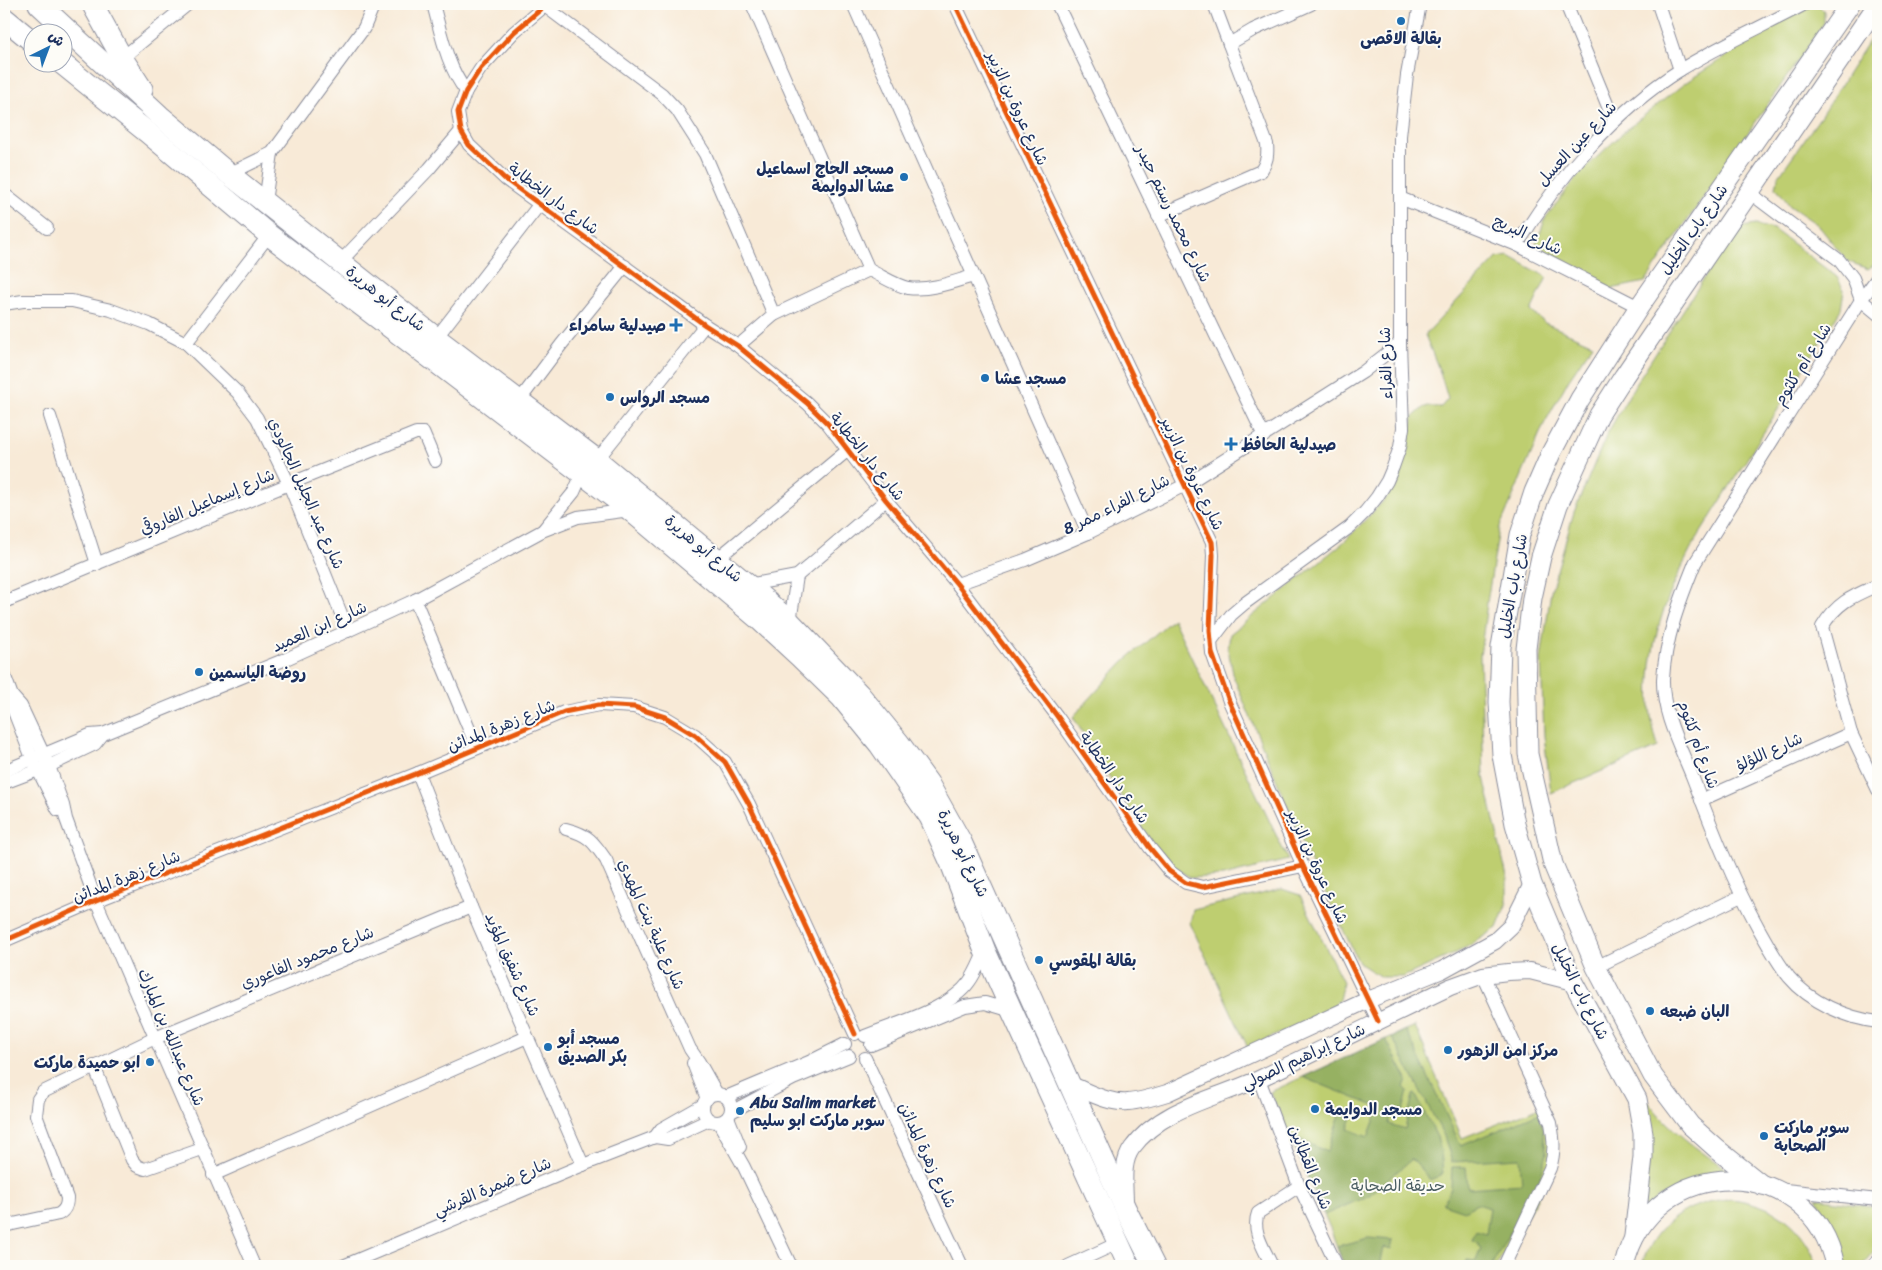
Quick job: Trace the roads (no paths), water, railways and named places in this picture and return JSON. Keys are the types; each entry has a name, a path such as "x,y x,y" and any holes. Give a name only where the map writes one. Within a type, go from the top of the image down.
{"highway":[{"name":"شارع أبو هريرة","path":"39,4 160,116 229,174 436,338 514,397 590,467 630,510 760,620 800,656 841,698 880,744 930,818 951,863 985,951 1129,1266"},
{"path":"94,4 122,58 160,116"},
{"path":"4,18 22,33"},
{"name":"شارع أبو هريرة","path":"72,72 269,235 496,410 590,467 717,559 790,622 859,694 899,743 928,783 961,842 1126,1210 1154,1266"},
{"path":"470,390 484,373"},
{"path":"496,410 514,397"}],"main road":[{"name":"شارع باب الخليل","path":"1628,1250 1643,1157 1643,1134 1637,1099 1573,982 1532,884 1515,824 1502,755 1499,702 1500,647 1520,535 1534,492 1551,453 1580,400 1639,307 1850,4"},
{"name":"شارع باب الخليل","path":"1767,1187 1718,1150 1690,1125 1669,1099 1653,1076 1596,967 1553,864 1528,754 1526,649 1532,598 1558,505 1599,415 1878,4"},
{"path":"1616,1266 1628,1250 1648,1215 1667,1199 1689,1187 1713,1181 1738,1180 1767,1187 1793,1200 1810,1216 1824,1235 1835,1266"}],"street":[{"path":"122,58 188,4"},
{"path":"229,174 272,153 364,28 374,4"},
{"path":"433,4 452,66 458,81 466,91"},
{"path":"752,4 870,270 908,288 924,288 973,276"},
{"path":"853,4 1088,533"},
{"name":"شارع عروة بن الزبير","path":"955,4 1212,542 1210,604 1212,653 1229,701 1303,866 1378,1021"},
{"name":"شارع محمد رستم حيدر","path":"1057,4 1264,436"},
{"path":"1158,216 1261,171 1266,163 1268,144 1214,4"},
{"path":"1228,44 1253,30 1311,4"},
{"name":"شارع الفراء","path":"1211,641 1231,615 1350,527 1377,497 1393,467 1403,428 1400,343 1400,136 1407,75 1420,4"},
{"path":"1566,4 1614,121"},
{"path":"1658,4 1680,70"},
{"path":"340,262 429,169 461,131 458,112 466,91 482,68 532,9 546,5 662,94 677,110 705,154 774,315"},
{"name":"شارع عين العسل","path":"1517,245 1551,193 1614,121 1680,70 1800,5"},
{"name":"شارع دار الخطابة","path":"461,131 469,145 505,179 705,325 738,346 807,402 828,424 886,500 957,584 1067,730 1150,848 1169,871 1186,883 1203,888 1303,866"},
{"path":"265,202 272,153"},
{"path":"1750,193 1839,260 1853,278 1861,300 1878,314"},
{"path":"4,194 47,228"},
{"name":"شارع البريج","path":"1400,198 1517,245 1639,307"},
{"path":"436,338 539,205"},
{"path":"186,344 269,235"},
{"path":"514,397 561,344 625,266"},
{"path":"738,346 774,315 870,270"},
{"name":"شارع أم كلثوم","path":"1878,277 1861,300 1695,563 1679,603 1663,680 1666,710 1701,800 1741,896 1774,955 1790,978 1808,994 1834,1009 1862,1020 1878,1022"},
{"name":"شارع عبد الجليل الجالودي","path":"4,304 23,301 72,302 101,308 149,324 186,344 238,393 257,418 289,484 348,630"},
{"name":"شارع ابن العميد","path":"542,531 563,507 590,467 705,325"},
{"name":"شارع الفراء ممر 8","path":"957,584 1016,563 1088,533 1185,485 1362,372 1400,343"},
{"path":"50,416 97,564"},
{"name":"شارع إسماعيل الفاروقي","path":"4,602 289,484 420,433 424,435 435,461"},
{"path":"717,559 848,450"},
{"path":"748,585 797,576 886,500"},
{"name":"شارع ابن العميد","path":"4,770 90,735 103,734 286,659 415,600 542,531 578,518 630,510"},
{"path":"790,622 797,576"},
{"path":"1878,584 1848,599 1835,609 1822,628 1851,733 1878,790"},
{"path":"415,600 477,748"},
{"name":"شارع عبدالله بن المبارك","path":"4,674 12,696 21,706 56,808 66,820 96,902 254,1266"},
{"name":"شارع زهرة المدائن","path":"4,941 564,712 599,705 634,707 666,717 695,735 724,762 749,804 864,1038"},
{"name":"شارع اللؤلؤ","path":"1701,800 1851,733"},
{"name":"شارع ابن العميد","path":"4,783 43,768 95,744 103,734"},
{"name":"شارع شفيق المؤيد","path":"418,773 471,907 583,1165"},
{"name":"شارع علية بنت المهدي","path":"566,829 582,833 595,844 606,860 690,1049 700,1062 713,1099"},
{"name":"شارع إبراهيم الصولي","path":"1071,1085 1110,1100 1126,1102 1145,1100 1167,1093 1368,1000 1442,970 1494,941 1511,926 1532,884"},
{"path":"1596,967 1741,896"},
{"name":"شارع محمود الفاعوري","path":"155,1038 471,907"},
{"path":"864,1038 938,1006 960,992 970,982 985,951"},
{"name":"شارع إبراهيم الصولي","path":"1126,1210 1125,1161 1131,1149 1140,1138 1160,1122 1185,1108 1259,1079 1450,987 1483,975 1530,971 1573,982"},
{"path":"1483,975 1551,1123 1554,1139 1555,1154 1550,1168 1504,1266"},
{"path":"864,1038 871,1050 864,1058 854,1059 847,1050 847,1040 864,1038 965,1006 985,1003 1012,1011"},
{"path":"214,1175 527,1037"},
{"path":"4,1226 59,1214 64,1210 67,1198 36,1115 38,1098 43,1092 155,1038"},
{"name":"شارع ضمرة القرشي","path":"655,1137 661,1129 713,1099 847,1050"},
{"name":"شارع ضمرة القرشي","path":"344,1266 583,1165 655,1137 668,1139 722,1118 847,1050"},
{"name":"شارع زهرة المدائن","path":"864,1058 962,1266"},
{"path":"94,1066 132,1160 137,1166 145,1169 202,1149"},
{"name":"شارع القطانين","path":"1259,1079 1299,1186 1337,1266"},
{"path":"713,1099 731,1107 722,1118 705,1116 713,1099"},
{"path":"722,1118 737,1157 744,1166 791,1266"},
{"path":"1272,1266 1255,1228 1255,1220 1258,1213 1299,1186"},
{"path":"1767,1187 1878,1200"},
{"path":"1068,1266 1118,1243"},
{"path":"1873,1266 1878,1261"}],"place":[{"name":"بقالة الاقصى","path":"1401,21"},
{"name":"مسجد الحاج اسماعيل عشا الدوايمة","path":"904,177"},
{"name":"صيدلية سامراء","path":"676,325"},
{"name":"مسجد عشا","path":"985,378"},
{"name":"مسجد الرواس","path":"610,397"},
{"name":"صيدلية الحافظ","path":"1231,444"},
{"name":"روضة الياسمين","path":"199,672"},
{"name":"بقالة المقوسي","path":"1039,960"},
{"name":"البان ضبعه","path":"1650,1011"},
{"name":"مسجد أبو بكر الصديق","path":"548,1047"},
{"name":"مركز امن الزهور","path":"1448,1050"},
{"name":"ابو حميدة ماركت","path":"150,1062"},
{"name":"مسجد الدوايمة","path":"1315,1109"},
{"name":"Abu Salim market سوبر ماركت ابو سليم","path":"740,1111"},
{"name":"سوبر ماركت الصحابة","path":"1764,1136"}],"park label":[{"name":"حديقة الصحابة","path":"1398,1185"}]}
